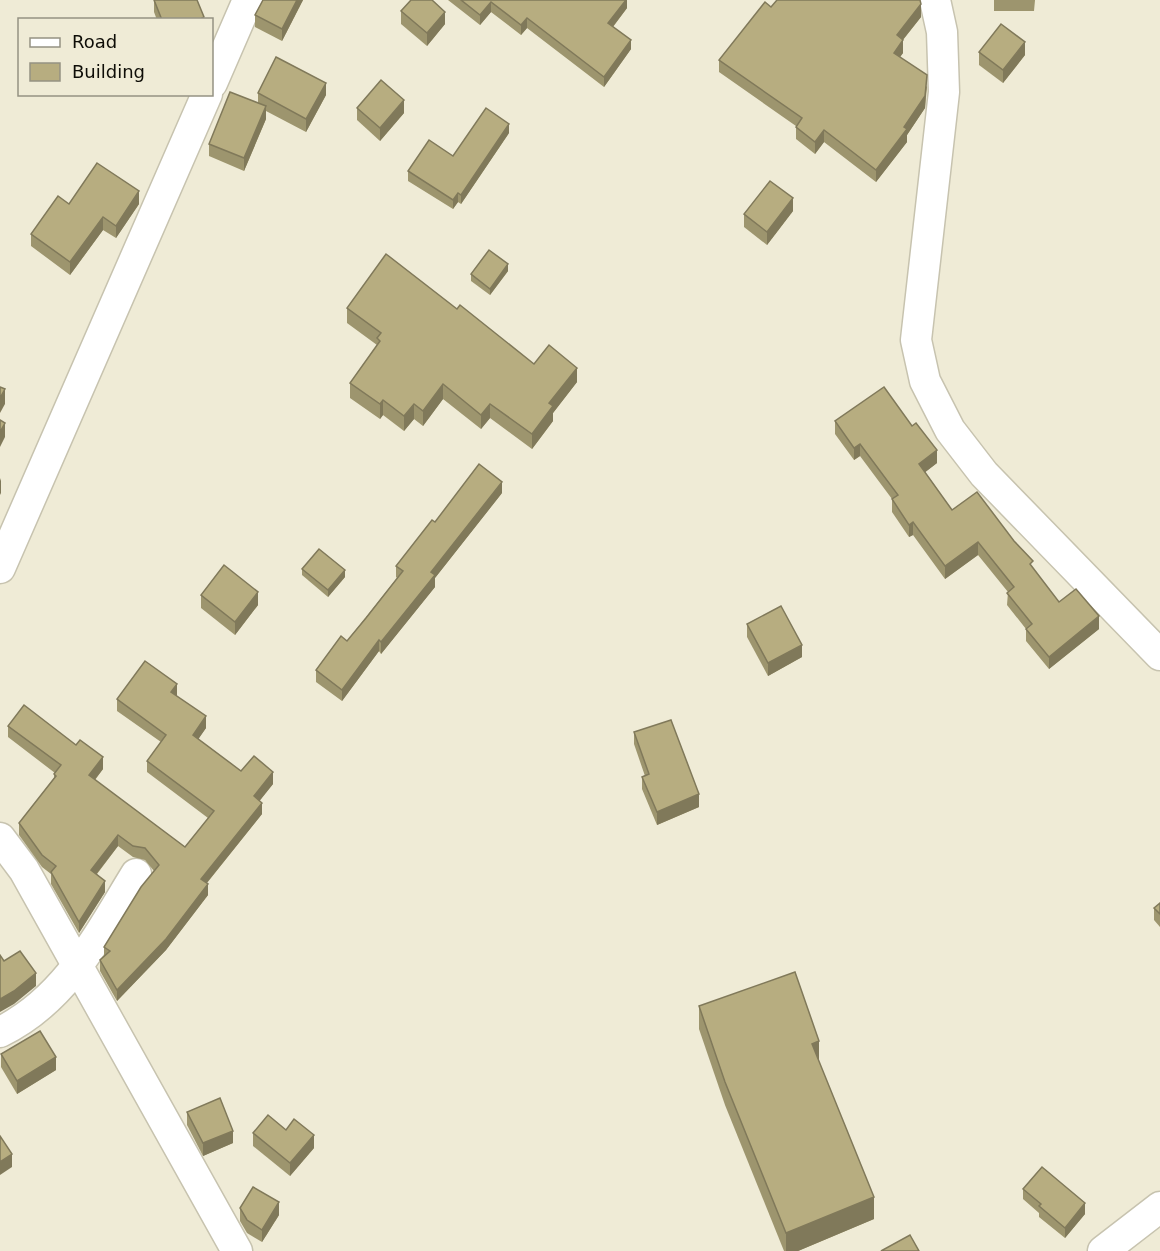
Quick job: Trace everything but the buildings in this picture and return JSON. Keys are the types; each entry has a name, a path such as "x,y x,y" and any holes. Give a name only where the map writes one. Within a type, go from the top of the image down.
{"street":[{"path":"213,81 248,0"},
{"path":"935,0 942,32 944,92 916,340 925,381 950,430 984,474 1160,655"},
{"path":"0,568 206,96"},
{"path":"0,838 24,870 237,1251"},
{"path":"0,1032 30,1014 78,967 136,874"},
{"path":"1103,1251 1160,1207"}]}
